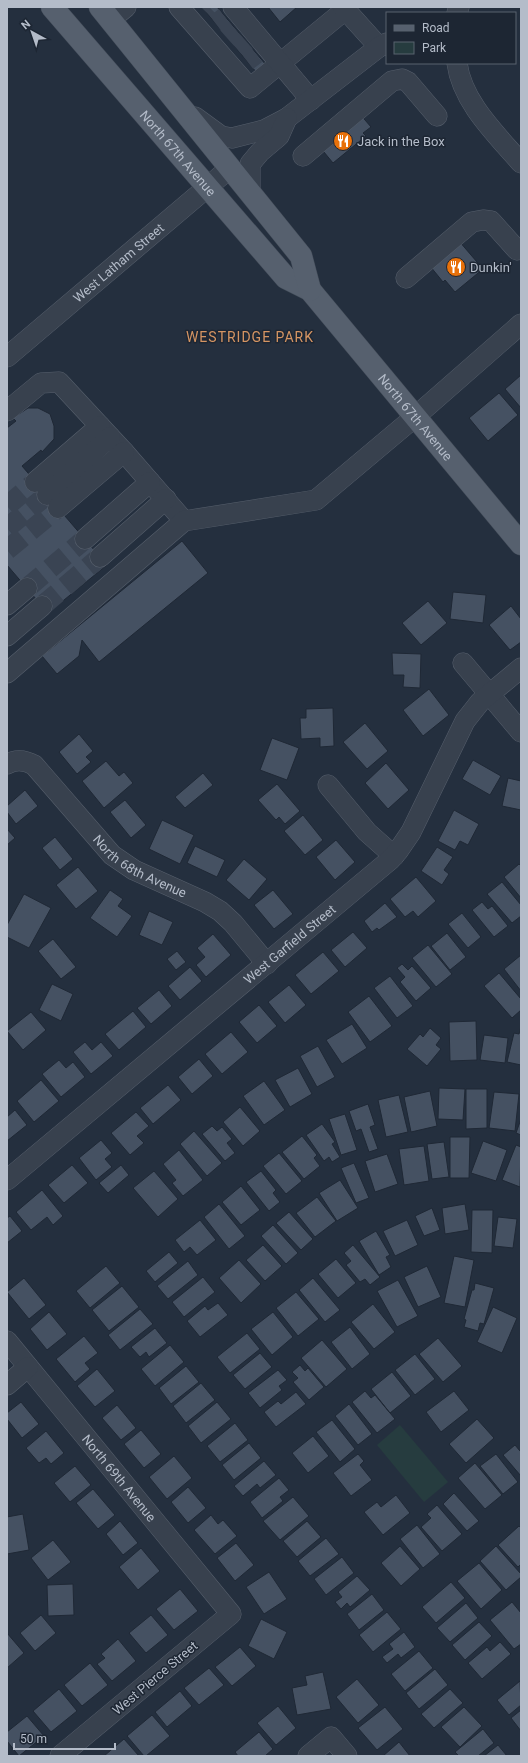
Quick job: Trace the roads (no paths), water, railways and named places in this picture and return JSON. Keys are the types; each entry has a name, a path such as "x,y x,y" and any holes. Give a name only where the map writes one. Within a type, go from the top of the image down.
{"main road":[{"name":"North 67th Avenue","path":"52,7 286,278 310,290 521,544"},
{"name":"North 67th Avenue","path":"112,11 172,97 301,256 310,290"}],"street":[{"path":"172,97 196,118 221,136 232,138 246,135 264,130 287,118 383,45 344,8 281,64 250,88 225,32"},
{"path":"225,32 281,64 311,100"},
{"path":"457,64 471,101 485,121 521,163"},
{"path":"303,156 392,81 402,79 408,82 437,116"},
{"path":"250,193 250,164 260,152 279,136 287,118"},
{"name":"West Latham Street","path":"7,357 230,168"},
{"path":"406,278 472,222 491,221 517,250"},
{"path":"7,673 184,521 316,500 416,416 521,324"},
{"path":"7,411 41,382 59,382 124,452 184,521"},
{"path":"42,490 101,427"},
{"path":"42,490 101,427"},
{"path":"42,490 124,452"},
{"path":"154,486 89,543 154,486"},
{"path":"7,605 26,592"},
{"path":"7,621 26,592"},
{"path":"7,636 26,592"},
{"path":"463,663 521,732"},
{"name":"West Garfield Street","path":"7,1180 382,868 394,856 410,832 465,721 480,702 521,668"},
{"name":"North 68th Avenue","path":"15,762 34,765 39,769 106,849 119,861 134,870 205,902 220,911 233,923 266,964"},
{"path":"328,785 367,832 394,856"},
{"name":"North 69th Avenue","path":"7,1341 231,1614"},
{"path":"7,1385 28,1367"},
{"name":"West Pierce Street","path":"60,1756 231,1614"},
{"path":"308,1756 331,1737 347,1756"}],"tunnel":[{"path":"205,11 209,7"},
{"path":"216,24 225,17"},
{"path":"227,38 236,30"},
{"path":"237,49 246,41"},
{"path":"247,61 256,54"},
{"path":"7,506 35,482"},
{"path":"7,528 47,495"},
{"path":"7,550 58,508"},
{"path":"27,588 85,539"},
{"path":"42,606 100,557"}],"place":[{"name":"Jack in the Box","path":"343,141"},
{"name":"Dunkin'","path":"456,267"}],"district":[{"name":"WESTRIDGE PARK","path":"250,337"}]}
